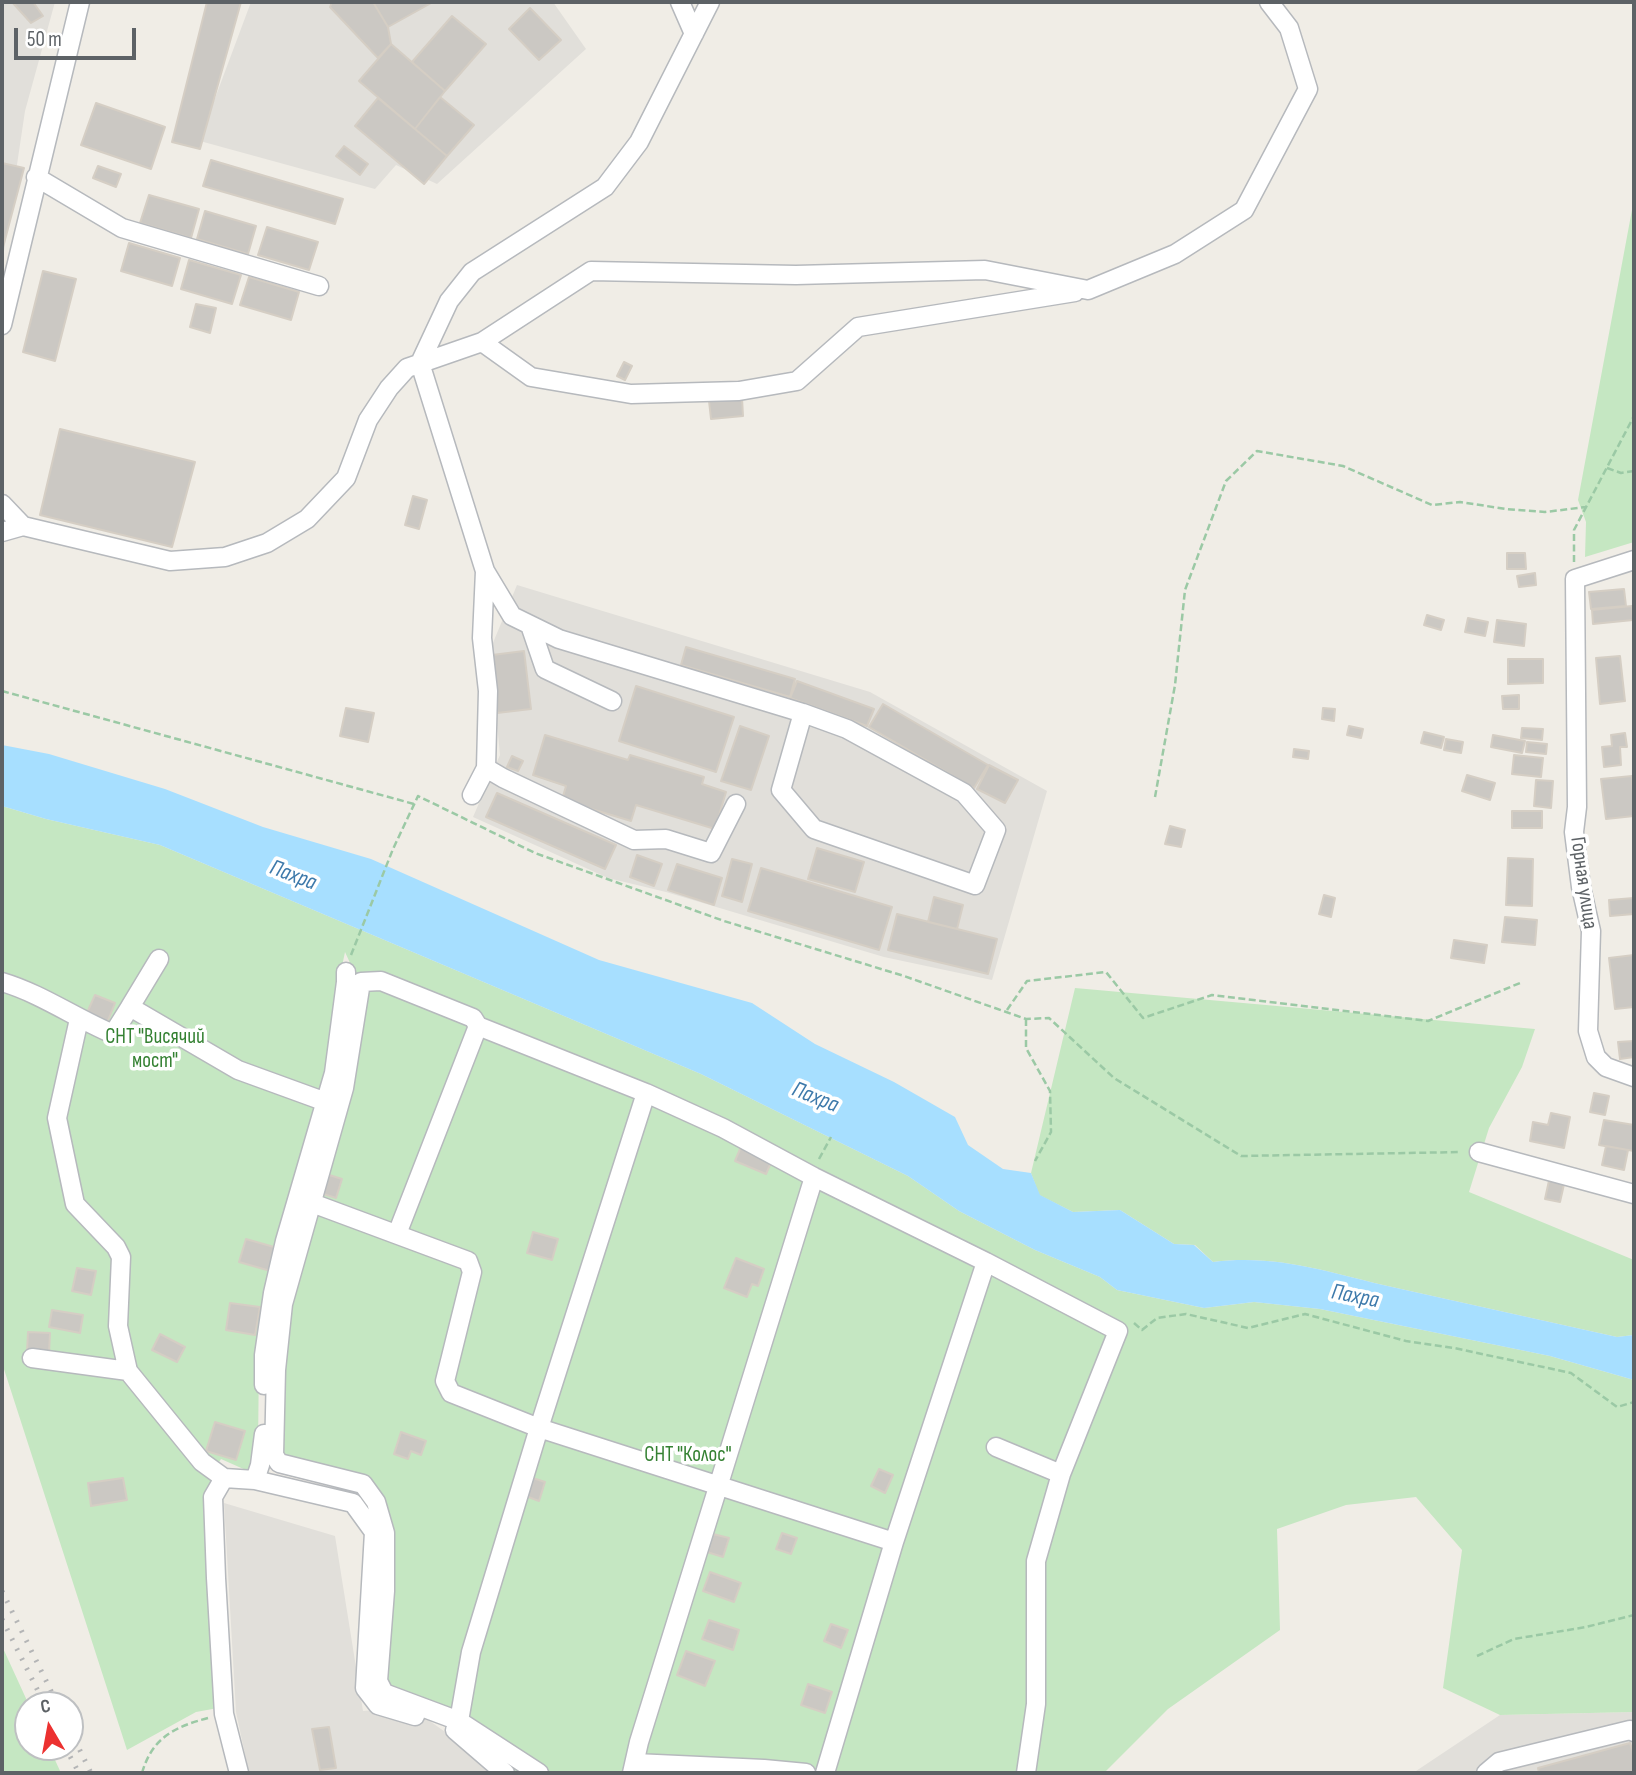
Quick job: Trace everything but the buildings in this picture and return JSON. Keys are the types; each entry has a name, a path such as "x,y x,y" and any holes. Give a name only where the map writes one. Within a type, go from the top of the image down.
{"street":[{"path":"2,325 80,2"},
{"path":"680,2 694,34"},
{"path":"710,2 639,142 605,187 472,272 449,301 421,363 485,571 512,616 559,639 803,713 847,729 964,793 996,830 975,885 814,829 781,790 803,713"},
{"path":"482,342 531,377 631,394 739,390 797,381 858,327 1088,289 1175,254 1244,210 1308,89 1289,27 1269,2"},
{"path":"36,177 122,228 319,286"},
{"path":"2,532 23,526 170,561 225,557 267,543 307,519 346,478 368,420 389,388 407,368 482,342 591,271 796,275 985,270 1088,289"},
{"path":"2,504 23,526"},
{"path":"1574,579 1634,560"},
{"path":"472,795 486,768 488,691 482,638 485,571"},
{"name":"Горная улица","path":"1574,579 1577,807 1574,832 1581,887 1591,931 1588,1031 1596,1057 1606,1068 1634,1077"},
{"path":"530,625 545,669 612,701"},
{"path":"486,768 634,840 666,839 711,853 736,804"},
{"path":"2,982 26,989 79,1019 113,1034 159,960"},
{"path":"255,1480 264,1444 264,1355 273,1293 285,1241 334,1073 348,964"},
{"path":"538,1773 459,1721 384,1693 378,1681 385,1591 385,1533 376,1502 363,1484 279,1464 274,1455 276,1370 283,1304 344,1088 361,982 381,981 473,1018 478,1026 646,1093 816,1169 1118,1331 1061,1474 1036,1561 1036,1704 1026,1773"},
{"path":"130,1007 238,1070 326,1102"},
{"path":"79,1019 57,1118 75,1204 116,1247 121,1257 118,1326 128,1371 202,1462 224,1478 255,1480 352,1503 374,1532 365,1688 378,1704 458,1731 505,1773"},
{"path":"397,1234 478,1026"},
{"path":"459,1721 471,1652 646,1093"},
{"path":"1479,1152 1634,1194"},
{"path":"806,1773 764,1769 634,1768 639,1742 816,1169"},
{"path":"312,1203 468,1261 472,1272 445,1381 451,1393 539,1428 894,1542"},
{"path":"825,1773 894,1542 986,1262"},
{"path":"32,1358 128,1371"},
{"path":"996,1447 1061,1474"},
{"path":"224,1478 213,1497 224,1714 239,1773"},
{"path":"1486,1773 1499,1762 1630,1730 1634,1732"}],"path":[{"path":"1574,579 1574,530 1634,416"},
{"path":"1155,797 1175,685 1185,590 1226,481 1256,451 1343,466 1432,505 1460,502 1545,512 1586,507"},
{"path":"1607,468 1621,473 1634,471"},
{"path":"2,691 414,804"},
{"path":"348,964 393,849 418,796 535,853 723,921 904,976 1026,1019 1049,1018 1114,1078 1241,1156 1479,1152"},
{"path":"1006,1012 1027,981 1106,972 1143,1018 1212,995 1428,1021 1520,983"},
{"path":"1026,1019 1026,1048 1050,1091 1051,1132 1035,1161"},
{"path":"816,1169 831,1137"},
{"path":"1142,1330 1157,1318 1186,1314 1248,1328 1305,1314 1406,1341 1454,1348 1572,1373 1617,1407 1634,1402"},
{"path":"1477,1656 1514,1639 1586,1627 1634,1615"},
{"path":"142,1773 145,1760 158,1740 186,1724 224,1714"}],"shaded area":[{"path":"2,2 55,2 25,111 2,265"},
{"path":"251,2 553,2 586,49 437,184 396,165 375,189 189,138 211,109"},
{"path":"517,585 870,692 1047,791 992,980 884,957 666,892 608,878 473,817 500,755 490,650"},
{"path":"224,1503 335,1536 363,1711 410,1707 503,1773 249,1773 236,1712"},
{"path":"1634,1712 1634,1773 1413,1773 1500,1715"}],"green space":[{"path":"1634,199 1634,542 1585,557 1586,522 1578,500"},
{"path":"2,806 160,845 701,1074 908,1176 959,1211 1035,1250 1100,1277 1117,1290 1204,1308 1254,1302 1320,1309 1550,1356 1634,1380 1634,1712 1500,1715 1443,1688 1462,1550 1416,1497 1346,1505 1277,1529 1280,1630 1168,1709 1104,1773 516,1773 462,1728 385,1701 376,1694 371,1681 381,1536 369,1501 355,1486 268,1466 270,1361 280,1290 259,1356 258,1448 248,1471 221,1459 210,1476 214,1482 209,1501 218,1708 196,1712 127,1750 2,1363","holes":["345,952 356,976 338,1087 291,1244 316,1121 316,1110 312,1102 301,1098 307,1087 324,1091"]},
{"path":"1075,988 1535,1029 1522,1067 1489,1128 1469,1192 1634,1260 1634,1335 1617,1337 1304,1266 1260,1261 1213,1262 1195,1245 1174,1244 1120,1210 1073,1212 1039,1195 1031,1173"},
{"path":"2,1646 23,1691 14,1691 14,1761 55,1761 61,1773 2,1773"}],"water":[{"name":"Пахра","path":"2,745 49,754 165,789 263,827 371,859 599,960 752,1003 815,1044 894,1082 955,1117 968,1145 1003,1169 1031,1173 1040,1195 1073,1212 1120,1210 1174,1244 1194,1245 1213,1262 1260,1261 1304,1266 1617,1337 1634,1335 1634,1380 1550,1356 1320,1309 1254,1302 1204,1308 1117,1290 1100,1277 1035,1250 959,1211 908,1176 701,1074 160,845 2,806"}],"railway":[{"path":"2,1591 51,1691"},
{"path":"2,1619 38,1691"},
{"path":"84,1759 91,1773"},
{"path":"73,1761 79,1773"}],"park label":[{"name":"СНТ \"Висячий мост\"","path":"155,1050"},
{"name":"СНТ \"Колос\"","path":"688,1456"}]}
